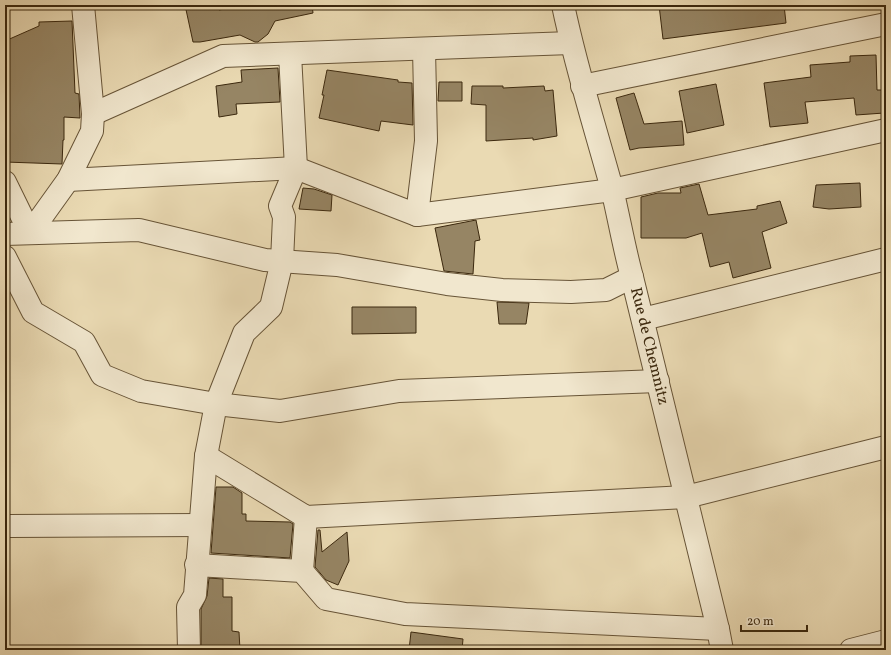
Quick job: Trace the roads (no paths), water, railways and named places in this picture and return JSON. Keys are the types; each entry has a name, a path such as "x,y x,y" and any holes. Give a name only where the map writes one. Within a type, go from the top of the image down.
{"street":[{"path":"30,234 68,180 92,131 93,114 83,5"},
{"name":"Rue de Chemnitz","path":"563,5 582,86 612,190 722,650"},
{"path":"582,86 886,24"},
{"path":"93,114 223,56 571,43"},
{"path":"417,214 426,141 424,49"},
{"path":"190,650 188,607 195,595 196,566 206,456 216,404 244,333 271,307 282,261 284,217 280,206 296,168 290,54"},
{"path":"68,180 296,168 417,214 612,190 886,130"},
{"path":"5,182 30,234"},
{"path":"5,234 139,230 265,260 337,265 447,284 502,290 570,292 606,290 632,277"},
{"path":"5,257 33,312 84,342 102,375 141,391 216,404 280,412 399,391 658,381"},
{"path":"643,319 886,259"},
{"path":"206,456 306,517 686,497 886,447"},
{"path":"306,517 302,571 326,599 405,614 718,629"},
{"path":"9,526 200,525"},
{"path":"196,566 302,571"},
{"path":"852,650 886,641"}]}
